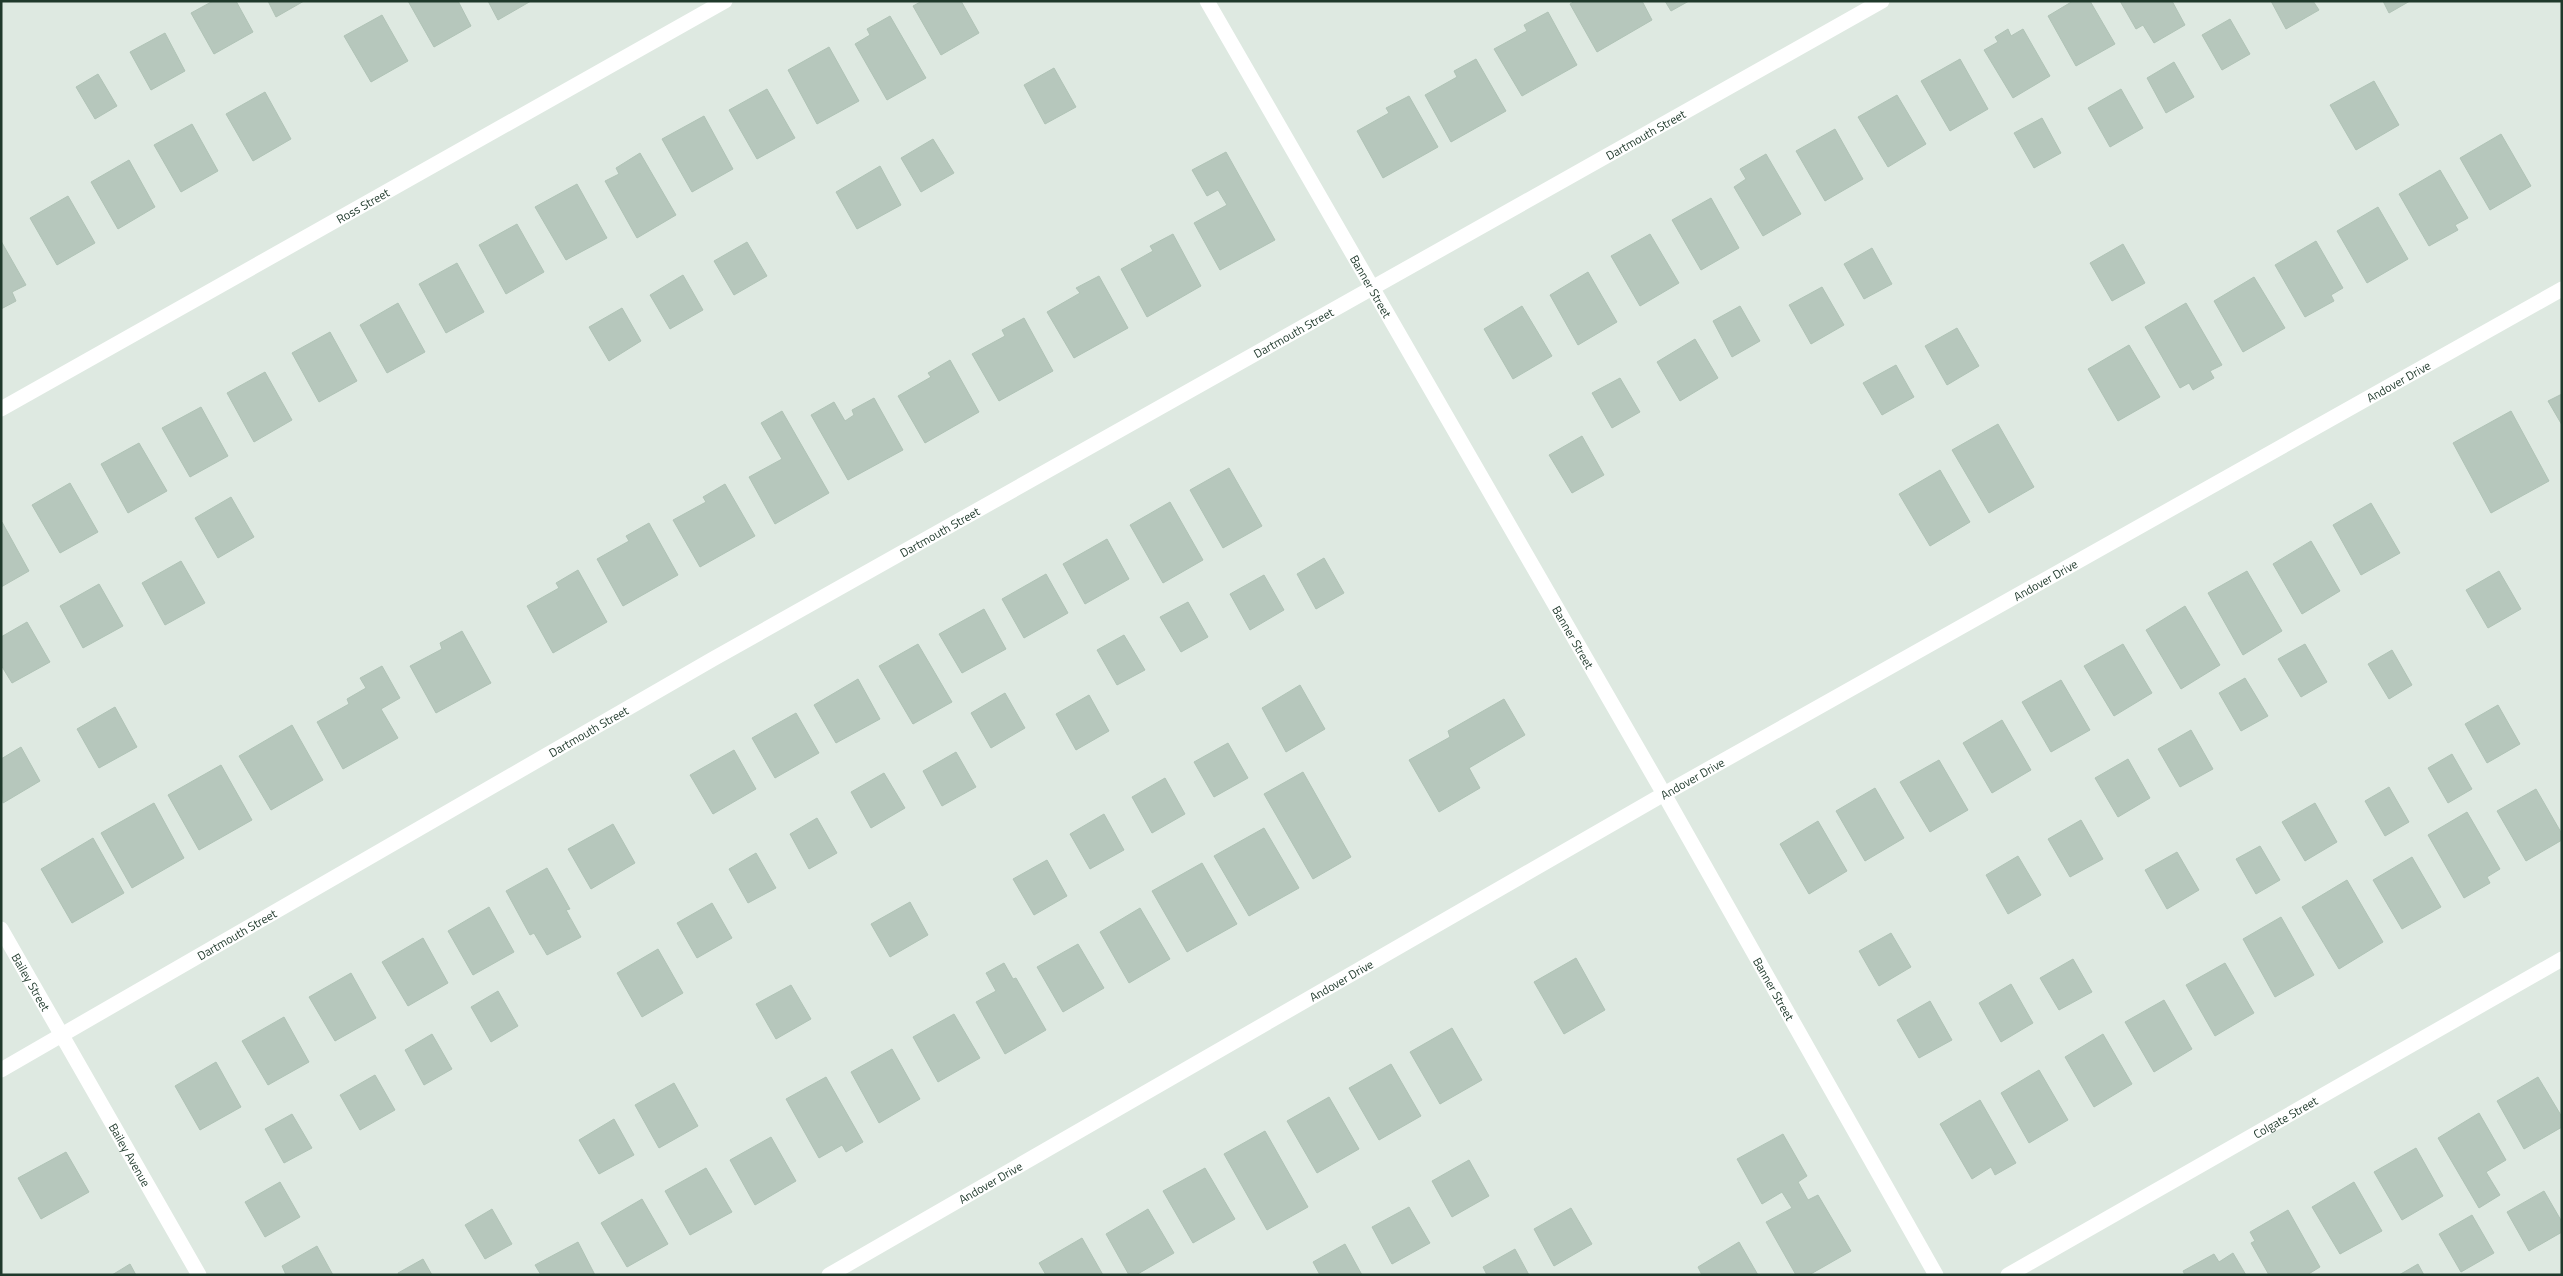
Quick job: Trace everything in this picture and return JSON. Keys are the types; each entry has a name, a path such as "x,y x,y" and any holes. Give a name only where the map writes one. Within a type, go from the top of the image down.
{"street":[{"name":"Ross Street","path":"1,410 725,1"},
{"name":"Banner Street","path":"1207,1 1664,794 1936,1275"},
{"name":"Dartmouth Street","path":"1,1070 713,659 1372,290 1882,1"},
{"name":"Andover Drive","path":"829,1275 1664,794 2562,288"},
{"name":"Bailey Street","path":"1,930 60,1036"},
{"name":"Colgate Street","path":"2008,1275 2562,959"},
{"name":"Bailey Avenue","path":"60,1036 199,1275"}],"building":[{"path":"213,1 236,1 253,32 214,54 191,13"},
{"path":"268,1 304,1 276,17"},
{"path":"408,1 458,1 471,26 434,47"},
{"path":"488,1 531,1 498,20"},
{"path":"922,1 961,1 979,33 941,55 913,6"},
{"path":"1575,1 1642,1 1652,20 1597,52 1570,4"},
{"path":"1665,1 1689,1 1671,11"},
{"path":"2073,1 2090,1 2115,44 2076,66 2048,16"},
{"path":"2120,1 2172,1 2185,25 2154,43 2143,25 2136,29"},
{"path":"2271,1 2313,1 2319,10 2286,29"},
{"path":"2383,1 2410,1 2389,13"},
{"path":"1548,12 1577,65 1522,96 1494,49 1527,31 1524,25"},
{"path":"382,15 408,61 371,82 344,36"},
{"path":"890,16 926,78 887,100 855,44 870,35 867,29"},
{"path":"2230,19 2250,54 2222,70 2202,35"},
{"path":"2008,29 2011,36 2023,29 2050,76 2013,98 1984,50 1998,42 1995,37"},
{"path":"165,33 185,71 151,90 130,52"},
{"path":"829,47 859,101 817,124 788,70"},
{"path":"1476,59 1506,111 1451,142 1425,95 1457,77 1454,71"},
{"path":"1960,59 1988,109 1950,131 1921,81"},
{"path":"2174,62 2194,97 2166,113 2147,78"},
{"path":"1054,68 1076,107 1045,124 1024,85"},
{"path":"98,74 117,106 95,119 76,87"},
{"path":"2374,81 2399,125 2356,150 2330,105"},
{"path":"767,89 795,138 757,159 729,110"},
{"path":"2121,89 2143,128 2110,147 2088,108"},
{"path":"265,92 291,139 253,161 226,114"},
{"path":"1897,95 1926,144 1888,167 1858,117"},
{"path":"1409,96 1438,147 1383,178 1357,131 1389,113 1386,108"},
{"path":"704,116 733,169 692,192 662,139"},
{"path":"2042,118 2061,153 2034,168 2014,133"},
{"path":"192,124 218,171 181,192 154,145"},
{"path":"1835,129 1863,179 1825,201 1796,151"},
{"path":"2501,134 2531,186 2490,210 2460,158"},
{"path":"933,139 954,173 921,192 901,158"},
{"path":"1226,152 1275,240 1220,270 1194,223 1227,205 1218,190 1207,196 1192,170"},
{"path":"640,153 676,215 637,238 605,181 619,174 616,168"},
{"path":"1766,154 1801,214 1763,236 1734,187 1746,179 1740,169"},
{"path":"129,160 155,207 118,229 91,182"},
{"path":"880,166 901,205 857,229 836,192"},
{"path":"2440,170 2468,218 2455,225 2458,230 2429,246 2399,194"},
{"path":"577,184 607,238 566,260 535,207"},
{"path":"68,196 95,243 57,265 30,218"},
{"path":"1711,198 1739,248 1701,270 1672,220"},
{"path":"2378,207 2408,259 2367,283 2337,231"},
{"path":"517,224 544,272 506,294 479,245"},
{"path":"1173,234 1201,286 1147,317 1121,269 1153,251 1150,246"},
{"path":"1650,234 1679,283 1640,306 1611,256"},
{"path":"1,241 26,285 12,292 16,301 1,309"},
{"path":"2316,241 2343,288 2331,295 2334,301 2305,317 2275,265"},
{"path":"747,242 767,276 734,295 714,261"},
{"path":"2123,244 2145,283 2112,301 2090,263"},
{"path":"1872,248 1892,284 1864,299 1844,264"},
{"path":"457,263 484,312 446,333 419,284"},
{"path":"1588,272 1617,322 1578,345 1550,295"},
{"path":"683,275 703,310 670,329 650,295"},
{"path":"1099,276 1128,328 1074,358 1047,312 1080,293 1076,288"},
{"path":"2254,277 2285,328 2243,352 2214,301"},
{"path":"1822,287 1844,325 1811,344 1789,305"},
{"path":"398,303 425,352 387,373 360,325"},
{"path":"2186,303 2222,365 2210,371 2214,378 2193,390 2189,383 2180,388 2145,327"},
{"path":"1522,306 1552,356 1513,379 1484,329"},
{"path":"1740,306 1760,341 1732,357 1713,321"},
{"path":"622,308 641,341 609,361 589,327"},
{"path":"1024,318 1053,371 999,401 972,354 1005,336 1002,330"},
{"path":"1957,328 1979,366 1947,385 1925,346"},
{"path":"330,332 357,381 319,402 292,353"},
{"path":"1695,339 1718,378 1680,401 1657,362"},
{"path":"2129,345 2160,397 2118,421 2088,369"},
{"path":"950,360 979,412 925,443 898,396 931,377 928,373"},
{"path":"1896,365 1914,397 1882,415 1863,383"},
{"path":"265,372 292,420 254,442 227,393"},
{"path":"1620,378 1640,412 1612,428 1592,393"},
{"path":"2562,394 2562,425 2548,401"},
{"path":"874,398 903,450 848,480 811,415 834,402 845,421 854,415 852,410"},
{"path":"201,407 228,456 190,477 162,428"},
{"path":"782,411 829,493 775,524 749,477 782,459 761,423"},
{"path":"2511,411 2549,481 2491,513 2453,443"},
{"path":"1998,424 2034,487 1989,513 1952,450"},
{"path":"1582,436 1604,475 1572,493 1549,455"},
{"path":"139,443 167,491 128,513 101,464"},
{"path":"1229,468 1262,526 1223,548 1190,490"},
{"path":"1940,470 1970,522 1930,546 1899,494"},
{"path":"70,483 98,532 60,553 32,505"},
{"path":"725,484 755,536 700,567 673,520 706,502 703,497"},
{"path":"231,497 254,537 218,558 195,518"},
{"path":"1170,502 1203,560 1163,583 1130,525"},
{"path":"2371,503 2400,553 2361,575 2333,525"},
{"path":"1,523 29,571 1,587"},
{"path":"649,523 678,575 623,606 597,559 629,541 626,536"},
{"path":"1107,539 1129,579 1085,604 1063,564"},
{"path":"2311,541 2340,591 2302,614 2273,564"},
{"path":"1324,558 1344,593 1316,609 1297,574"},
{"path":"181,561 205,603 165,625 142,583"},
{"path":"578,570 607,622 553,653 527,606 559,588 556,583"},
{"path":"2247,571 2282,631 2243,655 2208,593"},
{"path":"2499,571 2521,609 2488,628 2466,590"},
{"path":"1046,574 1068,613 1024,638 1002,599"},
{"path":"1264,575 1284,610 1250,630 1230,594"},
{"path":"99,584 123,626 83,648 60,606"},
{"path":"1188,602 1208,637 1181,652 1160,617"},
{"path":"2185,606 2220,665 2181,689 2146,630"},
{"path":"984,609 1006,649 962,673 939,634"},
{"path":"27,622 50,662 12,683 1,665 1,637"},
{"path":"462,631 491,683 436,713 410,666 442,649 440,643"},
{"path":"1124,635 1145,670 1117,685 1097,650"},
{"path":"918,644 952,702 913,724 879,666"},
{"path":"2123,644 2152,693 2114,716 2084,666"},
{"path":"2305,644 2327,682 2301,697 2278,659"},
{"path":"2392,650 2412,685 2389,699 2368,664"},
{"path":"382,666 400,698 381,709 398,738 343,769 317,722 349,704 347,699 366,688 360,678"},
{"path":"2245,678 2268,716 2241,731 2219,693"},
{"path":"858,679 880,719 836,743 814,705"},
{"path":"2061,680 2090,730 2051,752 2022,702"},
{"path":"1300,685 1325,729 1286,752 1262,708"},
{"path":"1005,693 1025,728 991,748 971,713"},
{"path":"1089,695 1109,731 1076,750 1056,714"},
{"path":"1504,699 1525,735 1469,768 1480,788 1439,812 1409,760 1450,737 1448,731"},
{"path":"2498,705 2520,744 2487,763 2465,724"},
{"path":"115,707 137,747 99,768 77,729"},
{"path":"796,713 819,753 775,778 752,738"},
{"path":"2002,720 2031,770 1992,793 1963,743"},
{"path":"292,725 323,780 271,810 239,756"},
{"path":"2191,730 2213,769 2180,787 2158,749"},
{"path":"1228,743 1248,778 1214,797 1194,762"},
{"path":"21,747 40,781 3,803 1,759"},
{"path":"734,750 756,789 713,814 690,775"},
{"path":"956,752 976,787 942,806 923,771"},
{"path":"2452,754 2472,789 2448,803 2428,768"},
{"path":"2128,759 2150,798 2118,817 2095,778"},
{"path":"1939,760 1968,810 1930,832 1900,782"},
{"path":"221,765 252,820 199,850 168,795"},
{"path":"1303,772 1351,857 1313,879 1264,794"},
{"path":"884,773 905,808 871,828 851,792"},
{"path":"1165,778 1185,814 1152,833 1132,797"},
{"path":"2389,787 2409,822 2385,836 2365,801"},
{"path":"1875,788 1904,838 1865,861 1836,811"},
{"path":"2536,789 2562,834 2562,840 2526,861 2497,811"},
{"path":"154,803 184,858 132,888 101,833"},
{"path":"2315,803 2337,842 2305,861 2282,822"},
{"path":"2467,812 2500,869 2487,877 2490,883 2464,898 2428,835"},
{"path":"1104,814 1124,850 1090,869 1070,834"},
{"path":"817,818 837,853 809,869 790,834"},
{"path":"2081,820 2103,859 2070,877 2048,839"},
{"path":"1818,821 1847,871 1809,894 1780,844"},
{"path":"613,824 635,863 591,889 568,849"},
{"path":"1264,828 1299,888 1249,916 1214,856"},
{"path":"93,838 124,893 72,923 41,869"},
{"path":"2260,846 2280,880 2256,894 2236,859"},
{"path":"2177,852 2199,890 2167,909 2145,870"},
{"path":"756,853 776,888 748,903 729,869"},
{"path":"2018,856 2041,895 2008,914 1986,875"},
{"path":"2412,857 2441,907 2402,929 2373,880"},
{"path":"1047,860 1067,896 1034,915 1013,879"},
{"path":"1202,863 1237,924 1187,952 1152,891"},
{"path":"547,868 570,909 566,910 581,937 547,955 534,933 530,935 506,891"},
{"path":"2347,880 2383,942 2339,969 2302,907"},
{"path":"910,902 928,935 890,957 871,924"},
{"path":"712,903 732,938 697,958 677,923"},
{"path":"489,907 514,952 473,975 448,931"},
{"path":"1140,908 1170,959 1129,983 1100,932"},
{"path":"2281,917 2314,975 2275,997 2243,939"},
{"path":"1891,933 1911,967 1879,986 1859,951"},
{"path":"423,938 448,983 408,1006 382,962"},
{"path":"1078,944 1104,988 1063,1012 1037,967"},
{"path":"658,949 683,993 642,1017 617,973"},
{"path":"1576,958 1605,1010 1564,1034 1534,982"},
{"path":"2073,959 2092,992 2059,1010 2040,978"},
{"path":"1004,963 1013,979 1016,978 1046,1030 1005,1054 976,1002 996,991 986,973"},
{"path":"2225,963 2254,1013 2215,1036 2186,985"},
{"path":"351,973 376,1018 335,1041 309,997"},
{"path":"2011,984 2033,1023 2001,1042 1979,1003"},
{"path":"791,985 811,1019 776,1039 756,1004"},
{"path":"498,991 518,1026 491,1042 471,1007"},
{"path":"2164,1000 2192,1049 2154,1072 2125,1022"},
{"path":"1930,1001 1952,1040 1919,1058 1897,1020"},
{"path":"954,1014 980,1058 938,1082 913,1037"},
{"path":"284,1017 309,1062 268,1085 242,1041"},
{"path":"1452,1028 1482,1080 1440,1104 1410,1052"},
{"path":"432,1034 452,1069 424,1085 405,1050"},
{"path":"2103,1034 2132,1084 2094,1107 2065,1057"},
{"path":"892,1049 920,1099 879,1123 851,1072"},
{"path":"216,1062 241,1107 200,1130 175,1086"},
{"path":"1391,1064 1421,1116 1379,1140 1349,1088"},
{"path":"2039,1070 2068,1120 2029,1143 2001,1093"},
{"path":"375,1075 395,1110 360,1130 340,1095"},
{"path":"826,1077 863,1142 846,1152 842,1145 819,1158 786,1099"},
{"path":"2538,1077 2562,1117 2562,1127 2524,1149 2497,1101"},
{"path":"674,1083 698,1126 659,1148 635,1105"},
{"path":"1329,1097 1359,1149 1317,1173 1287,1121"},
{"path":"1980,1100 2016,1163 1995,1175 1991,1167 1972,1179 1940,1124"},
{"path":"2479,1113 2506,1160 2486,1172 2500,1195 2479,1208 2438,1138"},
{"path":"292,1114 312,1148 284,1163 265,1129"},
{"path":"614,1119 634,1155 599,1174 579,1140"},
{"path":"1265,1131 1308,1207 1267,1230 1224,1154"},
{"path":"1783,1134 1807,1176 1798,1182 1808,1200 1818,1195 1851,1251 1809,1275 1796,1275 1766,1222 1792,1208 1782,1192 1762,1204 1737,1159"},
{"path":"771,1137 796,1181 755,1205 730,1160"},
{"path":"2416,1148 2443,1196 2402,1220 2374,1172"},
{"path":"66,1152 89,1192 41,1219 18,1178"},
{"path":"1469,1160 1489,1196 1452,1217 1432,1181"},
{"path":"706,1168 732,1212 690,1235 665,1191"},
{"path":"1205,1168 1235,1219 1193,1243 1163,1191"},
{"path":"280,1182 300,1217 265,1237 245,1202"},
{"path":"2354,1182 2382,1231 2340,1254 2312,1207"},
{"path":"2544,1191 2562,1222 2562,1232 2529,1251 2507,1212"},
{"path":"642,1199 668,1244 627,1267 601,1223"},
{"path":"1409,1207 1430,1243 1392,1264 1372,1227"},
{"path":"1571,1208 1592,1244 1554,1266 1534,1229"},
{"path":"492,1209 512,1244 485,1259 465,1225"},
{"path":"1148,1209 1174,1253 1136,1275 1129,1275 1106,1234"},
{"path":"2288,1210 2320,1267 2307,1275 2269,1275 2251,1243 2255,1241 2250,1232"},
{"path":"2472,1215 2494,1253 2461,1272 2439,1234"},
{"path":"1082,1238 1103,1275 1046,1275 1039,1263"},
{"path":"578,1242 595,1275 541,1275 535,1265"},
{"path":"1739,1242 1758,1275 1702,1275 1698,1267"},
{"path":"1345,1244 1362,1275 1320,1275 1313,1262"},
{"path":"317,1246 333,1275 286,1275 282,1266"},
{"path":"1515,1249 1529,1275 1487,1275 1483,1267"},
{"path":"2233,1253 2246,1275 2185,1275 2183,1271 2214,1254 2219,1262"},
{"path":"423,1259 432,1275 399,1275 398,1273"},
{"path":"130,1264 136,1275 112,1275"},
{"path":"2418,1264 2424,1275 2399,1275"}]}
